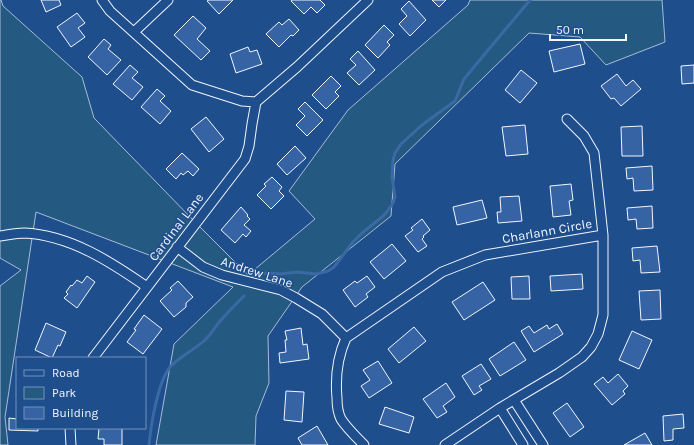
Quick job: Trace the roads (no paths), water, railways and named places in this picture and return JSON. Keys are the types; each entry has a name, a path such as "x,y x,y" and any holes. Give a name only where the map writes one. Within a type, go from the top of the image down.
{"street":[{"path":"102,0 110,11 192,84 242,101 256,102 297,67 368,0"},
{"path":"134,32 168,0"},
{"name":"Cardinal Lane","path":"93,357 245,159 249,146 256,102"},
{"path":"567,119 584,136 594,154 603,235"},
{"path":"0,236 23,233 41,235 64,241 94,253 147,287"},
{"name":"Charlann Circle","path":"346,338 442,272 485,255 603,235 603,315 598,334 591,347 582,357 559,373 500,408 445,445"},
{"name":"Andrew Lane","path":"177,247 203,267 222,275 281,290 296,298 322,314 346,338"},
{"path":"346,338 340,351 336,372 338,412 342,420 364,445"},
{"path":"514,400 543,445"},
{"path":"500,408 523,445"},
{"path":"70,429 70,445"}],"waterway":[{"path":"253,277 257,274 265,273 280,274 297,272 316,274 328,271 334,267 353,242 382,217 393,203 395,197 392,177 393,160 395,153 401,144 422,125 455,101 464,79 530,0"},
{"path":"149,445 151,426 159,390 168,370 173,364 205,340 220,321 244,296"}]}
